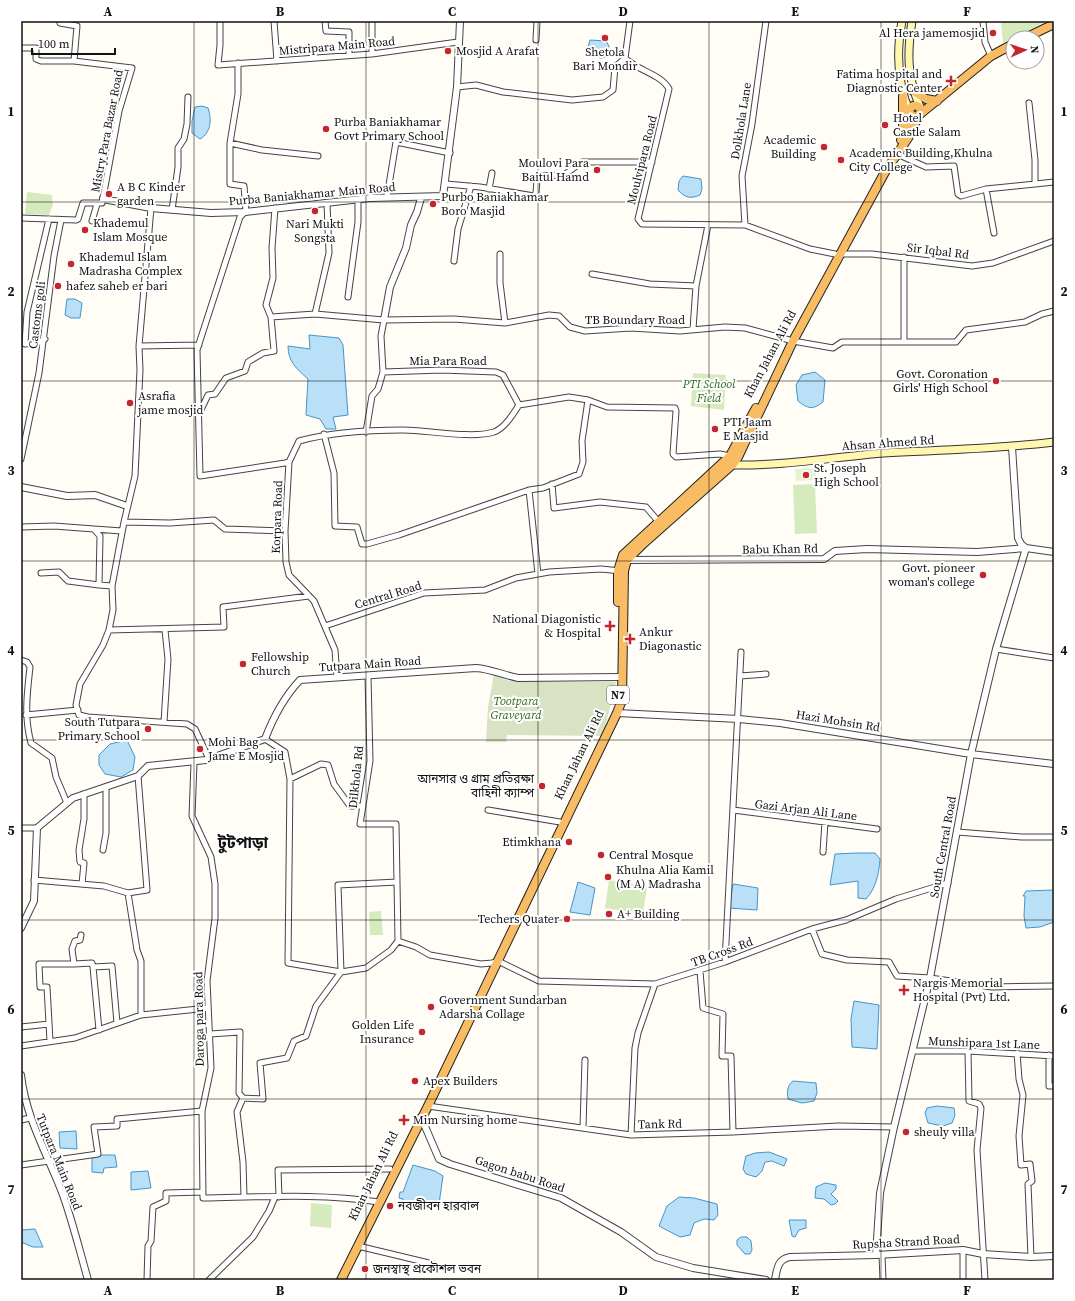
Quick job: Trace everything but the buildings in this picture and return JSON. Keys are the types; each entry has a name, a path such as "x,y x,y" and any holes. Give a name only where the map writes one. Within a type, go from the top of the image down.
{"highway":[{"path":"1042,30 1054,24"},
{"path":"906,137 915,113 937,101 991,56 1005,48"},
{"path":"912,90 926,99 937,101"},
{"path":"903,96 906,137"},
{"name":"Khan Jahan Ali Rd","path":"838,254 906,137"},
{"name":"Khan Jahan Ali Rd","path":"621,571 628,560 729,460 884,166 906,137"},
{"name":"Khan Jahan Ali Rd","path":"336,1280 428,1106 560,822 614,712 618,698 620,677 622,555 658,521 729,460"},
{"name":"Khan Jahan Ali Rd","path":"341,1280 358,1246 390,1169 495,962 618,713 622,700 620,677"}],"main road":[{"path":"902,21 898,42 898,71 903,96 915,113"},
{"path":"912,21 909,40 908,68 915,113"},
{"name":"Ahsan Ahmed Rd","path":"729,460 771,465 883,454 1012,447 1054,442"}],"street":[{"path":"60,21 60,23 77,26 74,61"},
{"name":"Mistripara Main Road","path":"220,21 218,65 372,54 458,42"},
{"path":"274,21 277,61"},
{"path":"325,21 326,31 349,32 349,55"},
{"path":"372,21 372,54"},
{"path":"460,21 457,87 446,184 471,186 534,196 536,193 537,180 540,176 564,175 582,162 652,162"},
{"path":"536,40 537,21"},
{"path":"457,87 476,85 503,92 572,100 603,97 613,90 615,67 625,58 630,21"},
{"name":"Dolkhola Lane","path":"745,225 742,176 752,124 766,21"},
{"path":"983,21 985,42 991,56"},
{"name":"Mistry Para Bazar Road","path":"21,48 36,48 36,59 41,61 74,61 132,68 119,111 103,199"},
{"name":"Moulvipara Road","path":"625,58 631,64 666,83 669,89 638,219 642,224 745,225 810,249 838,254"},
{"path":"238,64 238,94 230,143 230,184 244,186 245,212 240,218 197,350 200,476 289,462 299,441 324,434 403,430 465,434 495,432 510,420 519,405 569,397 588,400 607,407 675,408 673,454 676,457 720,454 729,460"},
{"path":"172,210 178,167 178,148 184,139 187,124 188,97"},
{"path":"1029,103 1035,160 1035,184"},
{"path":"387,197 396,142 450,153"},
{"path":"230,143 262,150 318,156"},
{"path":"897,154 926,167 954,166 959,196 986,189 1054,182"},
{"path":"489,189 492,173"},
{"name":"Purba Baniakhamar Main Road","path":"103,199 151,208 172,210 211,213 245,212 387,197 421,198 443,196 446,184"},
{"path":"454,260 458,229 471,186"},
{"path":"986,189 994,233"},
{"path":"366,432 372,396 378,389 383,372 381,336 390,286 404,255 411,225 421,198"},
{"path":"21,218 61,220 78,219 83,203 100,204 103,199"},
{"path":"348,296 358,222 358,200"},
{"path":"315,314 329,253 327,203"},
{"path":"92,221 97,204"},
{"path":"151,208 139,346 140,370 135,476 127,506 112,586 113,610 109,630 103,645 80,684 76,705 79,715 88,717 188,724 196,729 209,759"},
{"path":"199,415 208,395 215,394 226,378 245,371 248,362 263,353 274,350 271,317 266,305 273,278 272,248 275,208"},
{"path":"45,339 37,343 23,344 27,312 49,219"},
{"name":"Castoms goli","path":"21,459 45,339 54,256 61,220"},
{"path":"693,329 696,286 708,225"},
{"name":"Sir Iqbal Rd","path":"838,254 872,254 972,266 993,263 1054,241"},
{"path":"500,254 500,283 505,322"},
{"path":"904,258 904,342"},
{"path":"592,274 650,284 696,286"},
{"name":"TB Boundary Road","path":"271,317 315,314 384,320 447,319 505,322 549,315 559,316 570,327 585,331 630,328 680,331 725,327 745,328 792,340 833,348 842,342 956,342 966,330 1025,322 1042,314 1054,311"},
{"path":"139,346 199,345"},
{"name":"Mia Para Road","path":"383,372 442,370 496,372 503,375 519,405"},
{"path":"324,434 334,472 335,526 357,527 362,544 399,535 579,474 583,462 582,441 588,400"},
{"path":"1012,447 1018,538 1021,544 1026,548"},
{"name":"Korpara Road","path":"289,462 285,531 286,562 289,575 314,600 335,650 337,677"},
{"path":"552,484 554,508 600,502 646,507 658,521"},
{"path":"21,487 67,496 95,495 127,506"},
{"path":"529,490 538,574"},
{"path":"124,522 170,523 214,520 225,529 285,531"},
{"path":"21,527 54,526 122,531"},
{"path":"94,529 100,536 100,585"},
{"name":"Babu Khan Rd","path":"628,560 824,559 835,552 867,549 977,552 1026,548 1054,552"},
{"name":"South Central Road","path":"879,1255 880,1193 894,1127 930,978 971,754 996,649 1026,548"},
{"name":"Central Road","path":"325,626 424,593 485,590 516,578 538,574 601,569 621,571"},
{"path":"41,572 59,572 68,581 112,586"},
{"path":"109,630 165,630 224,627 223,607 309,596"},
{"path":"164,722 168,659 165,630"},
{"path":"996,649 1054,658"},
{"path":"725,962 739,719 741,652"},
{"path":"21,660 27,662 30,667 26,715 31,743 52,758 56,777 67,803"},
{"name":"Tutpara Main Road","path":"265,739 270,726 290,691 300,680 476,668 488,668 505,676 518,678 620,677"},
{"path":"740,676 766,674"},
{"name":"Dilkhola Rd","path":"368,676 370,761 360,824 396,824 398,941"},
{"path":"26,715 78,710"},
{"name":"Hazi Mohsin Rd","path":"618,713 739,719 780,723 971,754 1054,764"},
{"path":"21,828 37,828 73,798 138,776 148,766 194,763 265,739 285,752 290,779 288,963 341,972 366,968 391,950 398,941 416,947 430,955 481,964 495,962"},
{"name":"Daroga para Road","path":"194,763 192,816 211,857 215,884 215,918 207,981 211,1068 202,1111 202,1192"},
{"path":"290,779 321,764 328,765 334,784 350,806 363,806"},
{"path":"34,880 104,886 128,893 147,890 138,776"},
{"path":"103,850 106,833 106,787"},
{"path":"82,884 84,863 80,862 79,850 84,819 84,794"},
{"path":"488,810 560,822"},
{"name":"Gazi Arjan Ali Lane","path":"733,810 877,829"},
{"path":"823,852 824,822"},
{"path":"21,928 34,904 37,828"},
{"path":"957,832 1021,838 1054,837"},
{"path":"210,1034 240,1032 239,1093 243,1098 263,1099 260,1062 287,1058 294,1041 306,1036 316,1006 341,972 338,885 397,882"},
{"name":"TB Cross Rd","path":"495,962 539,981 655,984 700,971 812,929 846,920 896,899 948,883"},
{"path":"128,893 137,950 141,961 141,1015"},
{"path":"812,929 822,954 847,960 890,962 897,976 930,978 992,987 1054,986"},
{"path":"74,964 72,949 75,941 80,940 81,935"},
{"path":"50,1041 47,987 40,987 39,964 92,963 99,1030"},
{"path":"93,967 112,966 117,1023"},
{"path":"700,971 703,1008 723,1014 722,1056 731,1056 733,1132"},
{"path":"631,1135 635,1048 638,1033 655,984"},
{"path":"21,1046 75,1038 141,1015 208,1008"},
{"path":"21,1027 49,1024"},
{"name":"Munshipara 1st Lane","path":"913,1051 968,1051 1052,1055"},
{"path":"968,1051 969,1101 978,1104 981,1108 977,1150 985,1280"},
{"path":"1017,1054 1019,1079 1023,1095 1019,1136 1021,1165 1030,1164 1032,1181 1028,1184 1031,1257"},
{"path":"1052,1055 1048,1086 1054,1086"},
{"path":"584,1127 585,1060"},
{"name":"Tutpara Main Road","path":"21,1075 22,1093 30,1118 63,1195 87,1280"},
{"path":"243,1098 237,1112 243,1162 244,1197"},
{"name":"Tank Rd","path":"428,1106 584,1127 631,1135 733,1132 838,1126 894,1127"},
{"path":"21,1165 47,1160 98,1154 94,1127 117,1126 117,1119 202,1111"},
{"name":"Gagon babu Road","path":"421,1117 440,1158 450,1164 561,1198 621,1232 656,1257 693,1268 766,1280"},
{"path":"21,1120 30,1118"},
{"path":"209,1280 253,1237 277,1197 278,1170 390,1169"},
{"path":"147,1280 148,1246 151,1241 153,1208 166,1201 166,1193 202,1192 203,1198 353,1198 377,1202"},
{"path":"358,1246 433,1264"},
{"path":"963,1250 963,1280"},
{"name":"Rupsha Strand Road","path":"775,1280 778,1265 783,1258 879,1255 963,1250 984,1254 1031,1257 1054,1256"},
{"path":"879,1255 883,1280"}],"green space":[{"path":"1001,21 1047,21 1029,30 1005,30 1005,42 1003,43"},
{"path":"27,192 52,195 53,205 49,215 25,214"},
{"name":"PTI School Field","path":"693,373 726,375 724,410 691,406"},
{"name":"St. Joseph High School","path":"816,468 816,480 796,481 795,469"},
{"name":"St. Joseph High School","path":"815,484 817,533 795,534 793,485"},
{"name":"Tootpara Graveyard","path":"494,674 509,681 616,682 603,736 507,735 506,742 486,742 488,707"},
{"path":"609,880 647,886 643,914 605,908"},
{"path":"381,911 383,935 370,935 369,912"},
{"path":"311,1203 332,1205 331,1228 310,1226"}],"water":[{"path":"590,40 606,41 609,46 607,57 601,58 590,56 588,47"},
{"path":"202,106 208,108 210,125 204,136 200,139 192,133 192,121 195,107"},
{"path":"683,176 701,179 702,189 700,195 688,197 683,195 678,190 679,181"},
{"name":"Khademul Islam Madrasha Complex","path":"67,299 75,299 82,303 80,318 71,318 65,315"},
{"path":"309,335 339,338 343,345 348,415 333,417 336,429 326,429 320,419 306,415 308,379 291,361 288,346 310,349"},
{"path":"815,372 825,380 823,402 810,408 798,401 796,385 802,375"},
{"path":"127,740 135,757 133,770 121,777 105,774 99,765 99,755 110,744"},
{"path":"875,853 880,859 876,880 866,899 858,898 858,881 830,885 835,854"},
{"path":"578,882 595,888 590,915 570,912"},
{"path":"733,884 758,888 757,910 729,908"},
{"path":"1054,890 1054,922 1040,927 1026,928 1024,916 1025,896 1023,896 1026,891"},
{"path":"854,1001 879,1005 877,1049 852,1047 851,1019"},
{"path":"793,1081 816,1083 817,1093 814,1101 802,1103 788,1099 788,1089"},
{"path":"937,1106 954,1108 955,1115 952,1123 943,1126 928,1123 925,1113 927,1108"},
{"path":"76,1131 77,1149 60,1148 59,1132"},
{"path":"769,1152 787,1159 784,1166 772,1161 765,1162 762,1171 756,1177 746,1174 743,1169 746,1156 755,1153"},
{"path":"115,1155 117,1167 104,1168 103,1173 92,1172 92,1156"},
{"path":"413,1165 435,1171 443,1176 439,1204 425,1208 411,1203 406,1208 402,1204 403,1199 399,1198 400,1192 403,1192"},
{"path":"148,1171 151,1188 131,1190 131,1172"},
{"path":"825,1183 836,1185 836,1189 831,1194 838,1201 835,1204 831,1205 824,1199 815,1198 816,1187"},
{"path":"679,1197 694,1198 717,1204 718,1215 714,1220 704,1219 694,1223 690,1235 680,1237 659,1226 667,1206"},
{"path":"789,1220 806,1220 806,1228 799,1230 795,1237 792,1236"},
{"path":"35,1229 43,1247 33,1247 21,1242 21,1230"},
{"path":"741,1237 747,1237 751,1241 752,1250 750,1254 745,1254 737,1245 737,1240"}],"place":[{"name":"Al Hera jamemosjid","path":"993,33"},
{"name":"Shetola Bari Mondir","path":"605,38"},
{"name":"Mosjid A Arafat","path":"448,51"},
{"name":"Fatima hospital and Diagnostic Center","path":"951,81"},
{"name":"Hotel Castle Salam","path":"885,125"},
{"name":"Purba Baniakhamar Govt Primary School","path":"326,129"},
{"name":"Academic Building","path":"824,147"},
{"name":"Academic Building,Khulna City College","path":"841,160"},
{"name":"Moulovi Para Baitul Hamd","path":"597,170"},
{"name":"A B C Kinder garden","path":"109,194"},
{"name":"Purbo Baniakhamar Boro Masjid","path":"433,204"},
{"name":"Nari Mukti Songsta","path":"315,211"},
{"name":"Khademul Islam Mosque","path":"85,230"},
{"name":"Khademul Islam Madrasha Complex","path":"71,264"},
{"name":"hafez saheb er bari","path":"58,286"},
{"name":"Govt. Coronation Girls' High School","path":"996,381"},
{"name":"Asrafia jame mosjid","path":"130,403"},
{"name":"PTI Jaam E Masjid","path":"715,429"},
{"name":"St. Joseph High School","path":"806,475"},
{"name":"Govt. pioneer woman's college","path":"983,575"},
{"name":"National Diagonistic & Hospital","path":"610,626"},
{"name":"Ankur Diagonastic","path":"630,639"},
{"name":"Fellowship Church","path":"243,664"},
{"name":"South Tutpara Primary School","path":"148,729"},
{"name":"Mohi Bag Jame E Mosjid","path":"200,749"},
{"name":"আনসার ও গ্রাম প্রতিরক্ষা বাহিনী ক্যাম্প","path":"542,786"},
{"name":"Etimkhana","path":"569,842"},
{"name":"Central Mosque","path":"601,855"},
{"name":"Khulna Alia Kamil (M A) Madrasha","path":"608,877"},
{"name":"A+ Building","path":"609,914"},
{"name":"Techers Quater","path":"567,919"},
{"name":"Nargis Memorial Hospital (Pvt) Ltd.","path":"904,990"},
{"name":"Government Sundarban Adarsha Collage","path":"431,1007"},
{"name":"Golden Life Insurance","path":"422,1032"},
{"name":"Apex Builders","path":"415,1081"},
{"name":"Mim Nursing home","path":"404,1120"},
{"name":"sheuly villa","path":"906,1132"},
{"name":"নবজীবন হারবাল","path":"390,1206"},
{"name":"জনস্বাস্থ প্রকৌশল ভবন","path":"365,1269"}],"district":[{"name":"টুটপাড়া","path":"243,842"}]}
